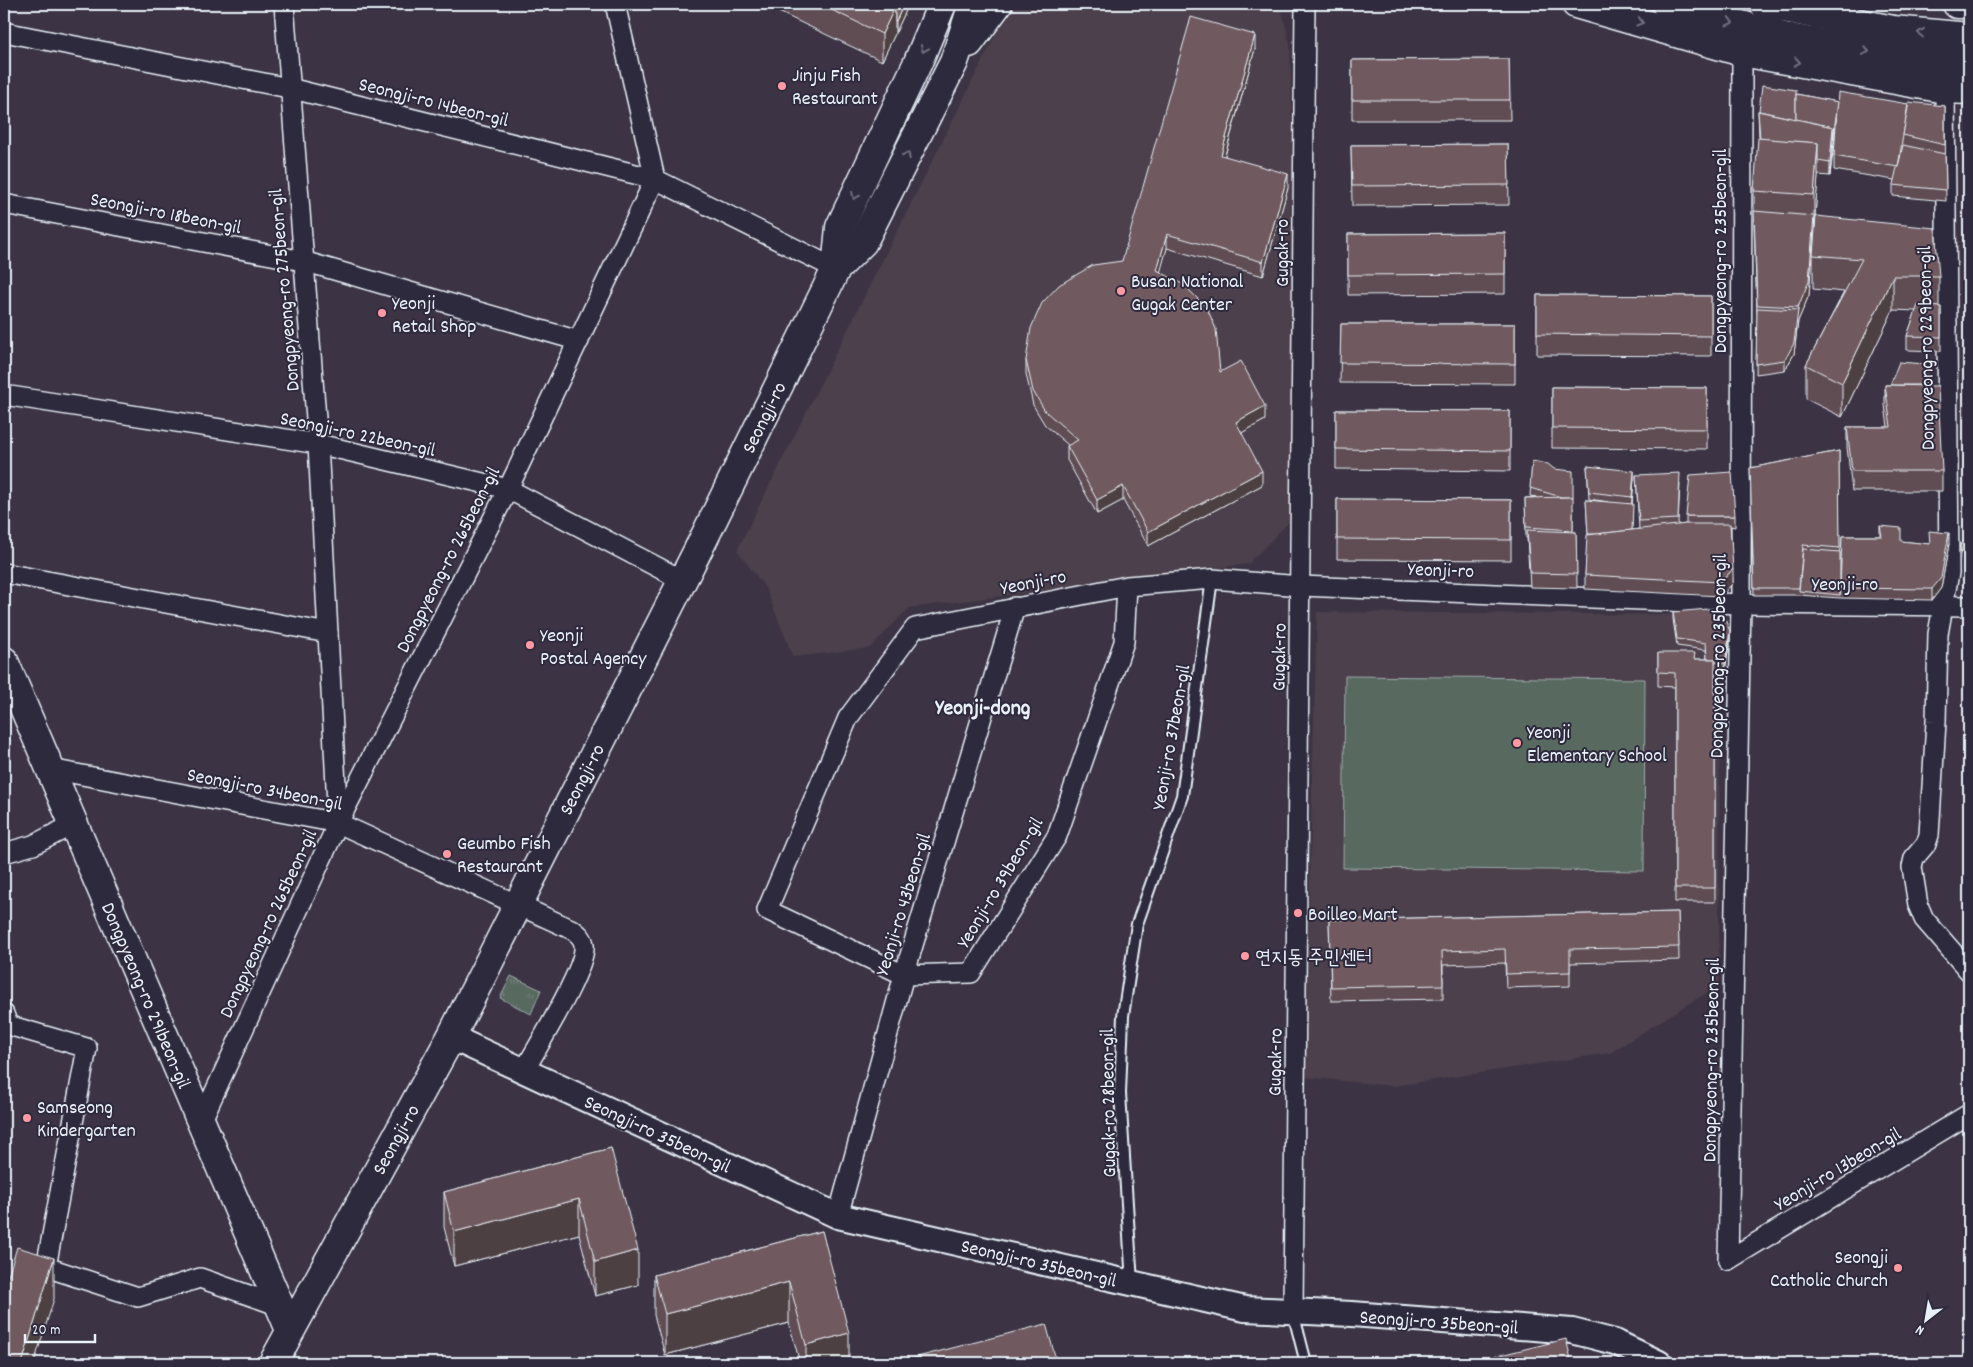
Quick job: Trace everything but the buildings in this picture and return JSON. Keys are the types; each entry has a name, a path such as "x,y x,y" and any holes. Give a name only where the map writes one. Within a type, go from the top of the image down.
{"main road":[{"name":"Seongji-ro","path":"836,269 840,227 918,62 942,4"},
{"name":"Seongji-ro","path":"274,1363 285,1318 452,1037 836,269 863,242 954,62 973,4"},
{"name":"Seongji-ro","path":"954,62 998,4"},
{"path":"1576,4 1742,52 1957,89"},
{"path":"1666,4 1784,37 1893,56 1969,64"},
{"path":"1957,4 1969,4"},
{"path":"1776,7 1893,30 1969,37"},
{"name":"Dongpyeong-ro 291beon-gil","path":"4,661 285,1318"}],"street":[{"name":"Dongpyeong-ro 275beon-gil","path":"284,4 318,444 338,823"},
{"name":"Gugak-ro","path":"1293,1312 1305,4"},
{"path":"612,5 655,179"},
{"name":"Seongji-ro 14beon-gil","path":"4,32 289,88 655,179 836,269"},
{"name":"Dongpyeong-ro 235beon-gil","path":"1728,1260 1741,604 1742,52"},
{"name":"Dongpyeong-ro 229beon-gil","path":"1957,89 1949,573 1938,634 1936,722 1929,835 1926,844 1914,858 1912,867 1918,904 1924,919 1969,971"},
{"name":"Dongpyeong-ro 265beon-gil","path":"201,1122 338,823 508,489 655,179"},
{"name":"Seongji-ro 18beon-gil","path":"4,204 303,261 579,341"},
{"name":"Seongji-ro 22beon-gil","path":"4,395 318,444 508,489 682,580"},
{"path":"4,573 328,633"},
{"name":"Yeonji-ro","path":"915,628 1015,606 1127,586 1212,579 1301,586 1741,604 1969,606"},
{"name":"Yeonji-ro 39beon-gil","path":"915,628 848,718 767,910 904,975 971,972 1057,836 1124,642 1127,586"},
{"name":"Yeonji-ro 43beon-gil","path":"838,1216 904,975 1015,606"},
{"name":"Seongji-ro 34beon-gil","path":"50,769 338,823 516,906 573,930 581,936 585,946 573,983 524,1071"},
{"path":"4,853 33,845 74,824"},
{"path":"4,1014 8,1025 87,1048 46,1267 138,1297 200,1278 285,1318"},
{"name":"Seongji-ro 35beon-gil","path":"452,1037 838,1216 1246,1309 1572,1331 1615,1342 1659,1363"},
{"name":"Yeonji-ro 13beon-gil","path":"1728,1260 1969,1114"}],"lane":[{"name":"Yeonji-ro 37beon-gil","path":"1137,924 1182,796 1212,579"},
{"name":"Gugak-ro 28beon-gil","path":"1132,1283 1120,1093 1123,1016 1137,924"},
{"path":"1293,1312 1306,1363"}],"shaded area":[{"path":"1015,4 1280,4 1290,44 1292,107 1293,518 1248,564 909,608 870,648 793,657 766,589 737,550 1009,8"},
{"name":"Yeonji Elementary School","path":"1317,612 1720,615 1719,985 1610,1053 1394,1086 1304,1077"}],"green space":[{"path":"1345,676 1645,679 1644,871 1343,868"},
{"path":"511,976 541,990 531,1014 500,998"}],"place":[{"name":"Jinju Fish Restaurant","path":"782,86"},
{"name":"Busan National Gugak Center","path":"1121,291"},
{"name":"Yeonji Retail Shop","path":"382,313"},
{"name":"Yeonji Postal Agency","path":"530,645"},
{"name":"Yeonji Elementary School","path":"1517,743"},
{"name":"Geumbo Fish Restaurant","path":"447,854"},
{"name":"Boilleo Mart","path":"1298,913"},
{"name":"연지동 주민센터","path":"1245,956"},
{"name":"Samseong Kindergarten","path":"27,1118"},
{"name":"Seongji Catholic Church","path":"1898,1268"}],"district":[{"name":"Yeonji-dong","path":"983,706"}]}
